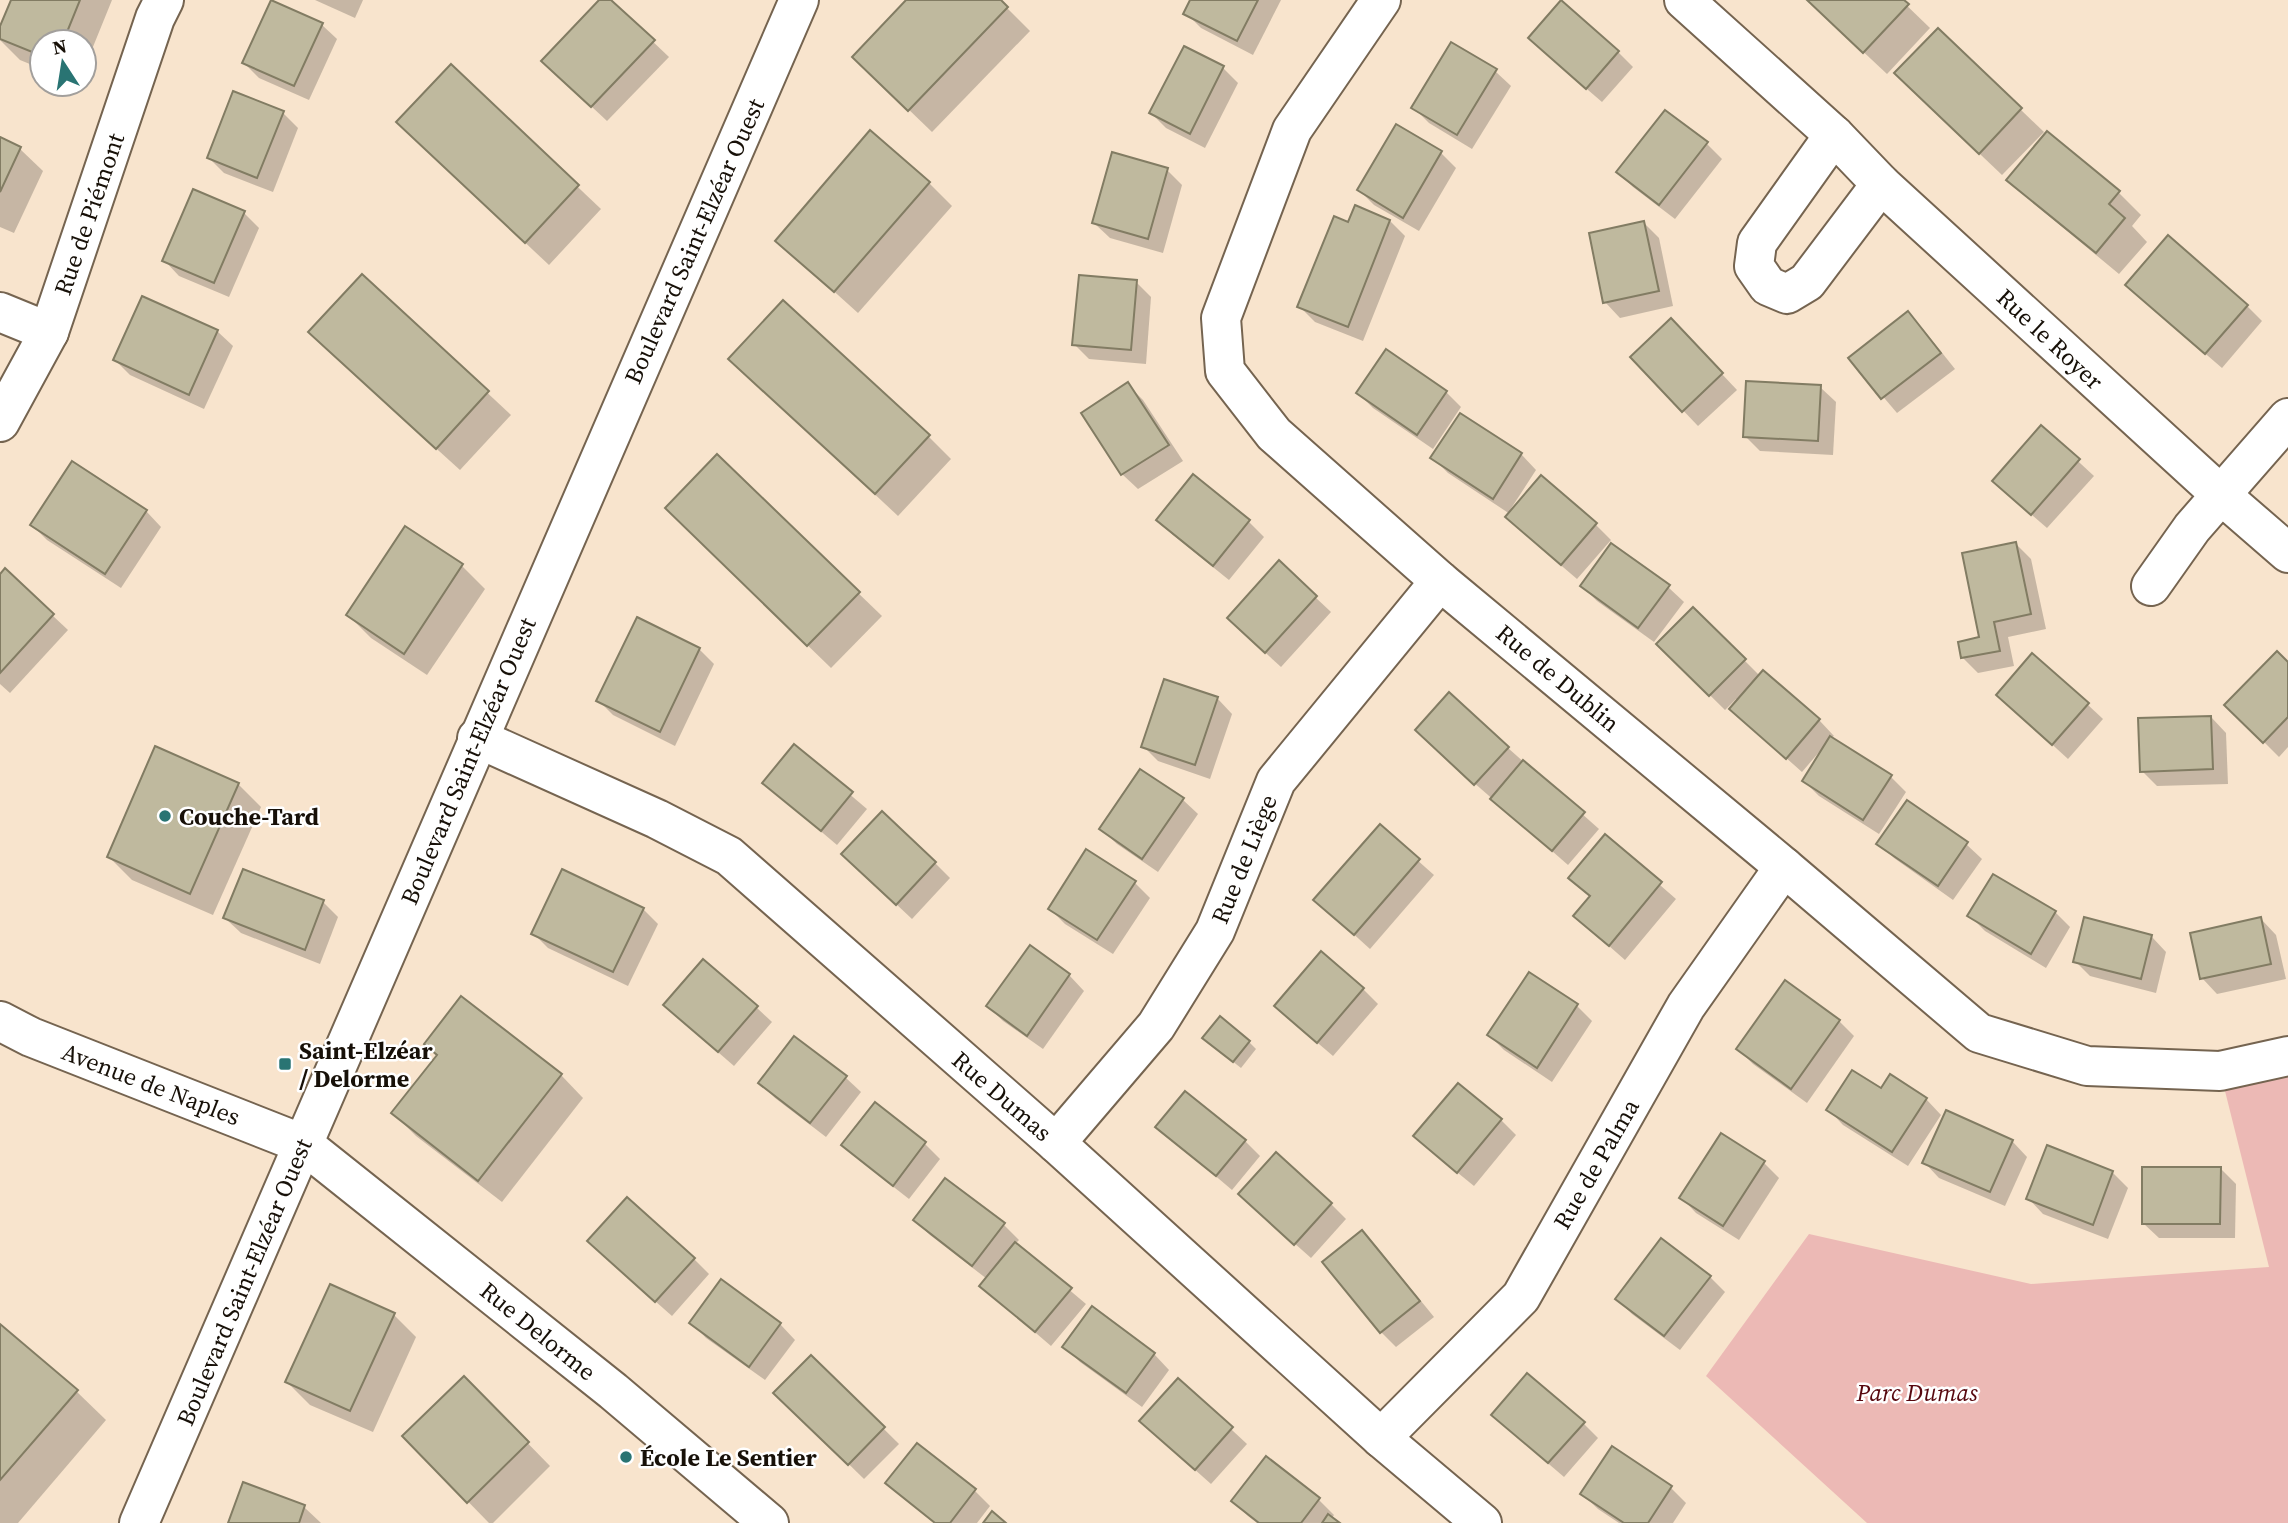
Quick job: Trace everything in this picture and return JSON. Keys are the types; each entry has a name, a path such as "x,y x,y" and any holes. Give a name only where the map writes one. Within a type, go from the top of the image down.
{"street":[{"name":"Rue de Piémont","path":"0,422 49,332 155,18 164,0"},
{"name":"Boulevard Saint-Elzéar Ouest","path":"139,1523 799,0"},
{"name":"Rue de Dublin","path":"1381,0 1292,130 1221,318 1225,371 1274,434 1440,581 1979,1033 2087,1066 2220,1071 2288,1056"},
{"name":"Rue le Royer","path":"1684,0 1834,135 1881,184 2220,495 2288,553"},
{"path":"1834,135 1757,243 1754,266 1768,286 1787,294 1807,282 1881,184"},
{"path":"0,312 49,332"},
{"path":"2151,586 2178,545 2288,418"},
{"name":"Rue de Liège","path":"1056,1143 1156,1026 1209,941 1276,781 1440,581"},
{"name":"Rue Dumas","path":"477,738 657,819 729,856 1056,1143 1381,1438 1482,1523"},
{"name":"Rue de Palma","path":"1381,1438 1521,1297 1686,1006 1784,867"},
{"name":"Avenue de Naples","path":"0,1021 31,1037 303,1144"},
{"name":"Rue Delorme","path":"303,1144 613,1391 769,1523"}],"green space":[{"name":"Parc Dumas","path":"2288,1056 2288,1523 1867,1523 1706,1376 1809,1234 2031,1284 2269,1267 2220,1071"}],"building":[{"path":"11,0 80,0 69,28 28,28 28,50 0,39 0,26"},
{"path":"271,0 323,23 294,86 242,63"},
{"path":"599,0 611,0 655,40 591,107 541,61"},
{"path":"906,0 1001,0 1008,7 908,111 852,57"},
{"path":"1190,0 1258,0 1237,41 1183,14"},
{"path":"1561,0 1619,51 1586,89 1528,38"},
{"path":"1807,0 1904,0 1909,4 1863,53"},
{"path":"1938,28 2022,108 1979,154 1894,73"},
{"path":"1451,42 1497,69 1457,135 1411,108"},
{"path":"1184,46 1224,66 1190,134 1149,113"},
{"path":"451,64 579,185 525,243 396,122"},
{"path":"233,91 284,111 257,178 207,158"},
{"path":"1665,110 1708,142 1659,205 1616,172"},
{"path":"1396,124 1442,151 1403,218 1357,190"},
{"path":"870,130 930,182 834,292 775,241"},
{"path":"2047,131 2120,191 2109,204 2125,218 2096,253 2006,180"},
{"path":"0,137 21,147 0,192"},
{"path":"1112,152 1168,168 1148,239 1092,223"},
{"path":"193,189 245,211 214,283 162,261"},
{"path":"1355,205 1390,220 1348,327 1297,307 1334,216 1348,222"},
{"path":"1644,221 1659,291 1603,303 1589,233"},
{"path":"2168,235 2248,305 2205,354 2125,285"},
{"path":"362,274 489,391 436,449 308,332"},
{"path":"1079,275 1137,280 1131,350 1072,345"},
{"path":"142,296 218,330 189,395 113,360"},
{"path":"783,300 930,435 875,494 728,359"},
{"path":"1908,311 1941,353 1881,399 1848,358"},
{"path":"1671,318 1723,373 1682,412 1630,357"},
{"path":"1386,349 1447,391 1417,435 1356,393"},
{"path":"1746,381 1821,385 1818,441 1743,437"},
{"path":"1128,382 1169,445 1121,475 1081,413"},
{"path":"1460,413 1522,453 1493,499 1430,458"},
{"path":"2041,425 2080,459 2031,515 1992,481"},
{"path":"717,454 860,592 807,646 665,508"},
{"path":"72,461 147,510 105,574 30,525"},
{"path":"1193,474 1250,520 1213,566 1156,520"},
{"path":"1541,475 1597,523 1561,565 1505,517"},
{"path":"405,526 463,564 404,654 346,615"},
{"path":"2016,542 2031,614 1994,622 2000,651 1961,658 1958,642 1979,637 1962,553"},
{"path":"1611,543 1670,585 1638,628 1580,586"},
{"path":"1279,560 1317,596 1265,653 1227,618"},
{"path":"5,568 54,614 0,673 0,574"},
{"path":"1693,607 1746,659 1709,696 1656,644"},
{"path":"637,617 700,648 660,732 596,701"},
{"path":"2277,651 2288,662 2288,717 2263,743 2224,705"},
{"path":"2032,653 2089,703 2052,745 1996,695"},
{"path":"1763,670 1820,719 1786,759 1729,709"},
{"path":"1164,679 1218,697 1195,765 1141,747"},
{"path":"1449,692 1509,747 1474,785 1415,730"},
{"path":"2211,716 2213,769 2140,772 2138,718"},
{"path":"1830,736 1892,775 1863,820 1802,781"},
{"path":"794,744 853,792 821,831 762,783"},
{"path":"155,746 239,783 190,894 107,857"},
{"path":"1523,760 1585,812 1552,851 1490,799"},
{"path":"1140,769 1184,798 1142,859 1099,829"},
{"path":"1907,800 1968,842 1938,886 1876,844"},
{"path":"882,811 936,862 896,905 841,854"},
{"path":"1380,824 1420,859 1354,935 1313,900"},
{"path":"1605,834 1662,882 1609,946 1573,916 1590,896 1568,878"},
{"path":"1086,849 1136,881 1097,940 1048,909"},
{"path":"243,869 324,900 305,950 223,918"},
{"path":"562,869 644,908 613,972 531,934"},
{"path":"1993,874 2056,911 2031,954 1967,916"},
{"path":"2084,917 2152,935 2141,979 2073,962"},
{"path":"2261,917 2271,964 2200,979 2190,933"},
{"path":"1030,945 1070,974 1027,1036 986,1006"},
{"path":"1321,951 1364,988 1317,1043 1274,1006"},
{"path":"703,959 758,1006 718,1052 663,1005"},
{"path":"1529,972 1578,1004 1537,1068 1487,1035"},
{"path":"1785,980 1840,1020 1791,1089 1736,1049"},
{"path":"461,996 562,1074 478,1181 391,1113 437,1055 424,1044"},
{"path":"1220,1016 1250,1041 1233,1062 1202,1038"},
{"path":"794,1036 847,1076 810,1123 758,1083"},
{"path":"1852,1070 1881,1088 1890,1074 1927,1098 1892,1152 1826,1110"},
{"path":"1458,1083 1502,1119 1457,1173 1413,1136"},
{"path":"1185,1091 1246,1140 1216,1176 1155,1127"},
{"path":"875,1102 926,1142 893,1186 841,1145"},
{"path":"1946,1110 2013,1140 1990,1192 1922,1163"},
{"path":"1721,1133 1765,1161 1723,1226 1679,1198"},
{"path":"2047,1145 2113,1171 2093,1225 2026,1199"},
{"path":"1276,1152 1332,1203 1294,1245 1238,1194"},
{"path":"2142,1167 2221,1167 2220,1224 2142,1224"},
{"path":"945,1178 1005,1223 972,1266 913,1220"},
{"path":"627,1197 695,1258 655,1302 587,1241"},
{"path":"1362,1230 1420,1301 1380,1333 1322,1262"},
{"path":"1661,1238 1711,1276 1664,1336 1615,1299"},
{"path":"1015,1242 1072,1288 1035,1332 979,1286"},
{"path":"721,1279 781,1323 749,1367 689,1323"},
{"path":"330,1284 395,1313 350,1411 285,1382"},
{"path":"1092,1306 1155,1353 1126,1393 1062,1347"},
{"path":"0,1324 78,1390 0,1480"},
{"path":"811,1355 885,1427 848,1465 773,1393"},
{"path":"1527,1373 1585,1422 1548,1463 1491,1415"},
{"path":"464,1376 529,1442 467,1503 402,1436"},
{"path":"1178,1378 1233,1427 1195,1470 1139,1421"},
{"path":"917,1443 976,1489 950,1523 935,1523 885,1483"},
{"path":"1612,1446 1672,1486 1648,1523 1624,1523 1580,1494"},
{"path":"1266,1456 1320,1498 1301,1523 1259,1523 1231,1501"},
{"path":"243,1482 305,1505 299,1523 228,1523"},
{"path":"992,1511 1006,1523 983,1523"},
{"path":"1328,1514 1340,1523 1322,1523"}],"place":[{"name":"Couche-Tard","path":"165,816"},
{"name":"Saint-Elzéar / Delorme","path":"285,1064"},
{"name":"École Le Sentier","path":"626,1457"}]}
